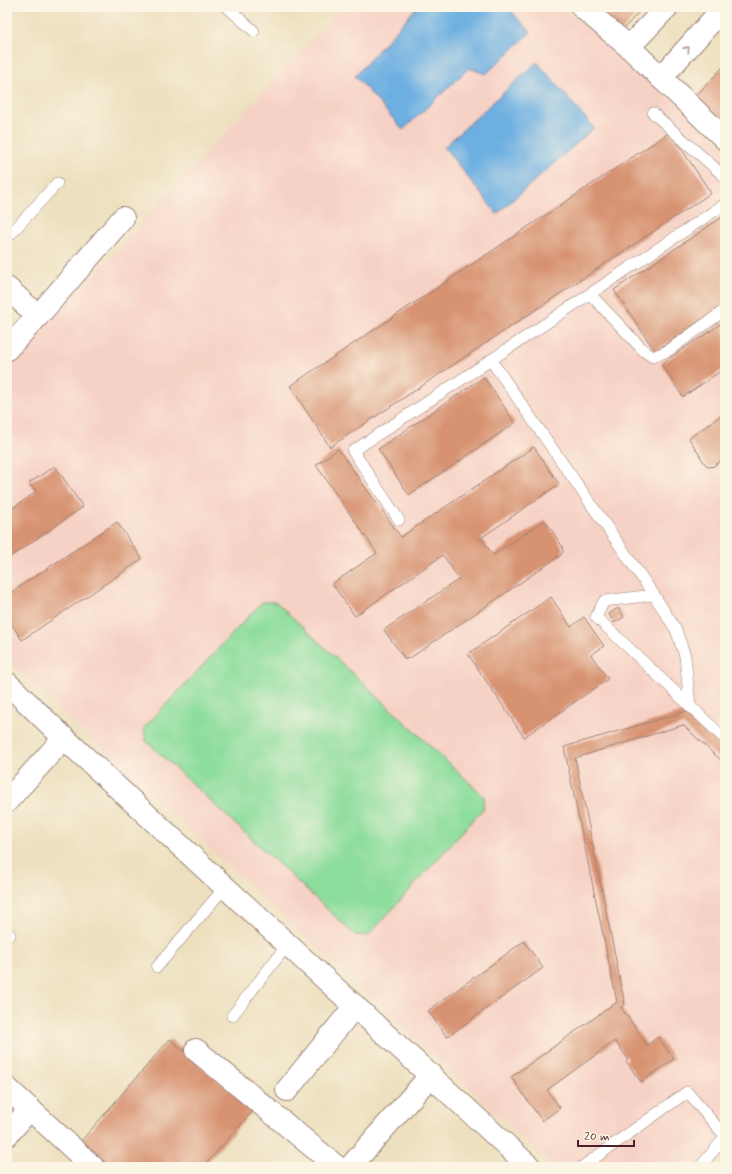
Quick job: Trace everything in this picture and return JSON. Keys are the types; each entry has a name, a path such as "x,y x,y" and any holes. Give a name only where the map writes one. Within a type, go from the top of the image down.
{"street":[{"path":"582,7 629,47 725,140"},
{"path":"629,47 667,7"},
{"path":"661,78 724,7"},
{"path":"7,349 38,316 123,218"},
{"path":"7,288 38,316"},
{"path":"7,683 225,888 288,944 530,1167"},
{"path":"7,801 64,738"},
{"path":"287,1090 355,1006"},
{"path":"196,1050 337,1167"},
{"path":"350,1167 430,1076"},
{"path":"7,1088 93,1167"},
{"path":"7,1135 30,1109"}],"lane":[{"path":"227,7 254,32"},
{"path":"653,113 725,177"},
{"path":"7,238 57,183"},
{"path":"399,520 353,451 725,204"},
{"path":"590,294 644,351 653,357 669,350 725,310"},
{"path":"491,360 654,595 676,630 685,656 690,707"},
{"path":"654,595 604,601 596,617 725,739"},
{"path":"157,967 225,888"},
{"path":"232,1016 288,944"},
{"path":"582,1167 687,1092 725,1137 700,1167"}],"shaded area":[{"path":"342,7 562,7 659,87 725,148 725,1153 713,1167 554,1167 7,661 7,368"}],"green space":[{"path":"262,602 276,602 484,796 483,809 368,936 355,935 146,741 144,728"}],"water":[{"path":"417,7 507,7 531,32 486,74 469,68 403,130 355,76"},
{"path":"537,62 594,128 497,214 444,147"}],"building":[{"path":"594,7 643,7 621,32"},
{"path":"724,66 725,67 725,127 694,98"},
{"path":"670,132 711,193 330,447 290,386"},
{"path":"725,215 725,304 655,351 614,290"},
{"path":"725,321 725,368 683,397 661,364"},
{"path":"484,377 515,423 409,495 378,449"},
{"path":"725,413 725,458 714,466 709,467 705,464 689,438"},
{"path":"534,447 559,484 481,538 493,555 545,520 562,546 563,551 561,555 410,658 405,659 384,630 459,579 443,555 355,616 332,584 377,553 316,465 338,449 401,537"},
{"path":"55,466 83,507 7,559 7,512 36,492 29,483"},
{"path":"117,522 142,559 22,640 7,617 7,595"},
{"path":"551,597 571,627 584,617 604,646 591,655 608,679 524,737 468,654"},
{"path":"618,608 624,617 614,623 609,614"},
{"path":"687,711 725,746 725,764 683,725 575,758 625,1005 621,1007 647,1045 658,1037 674,1059 641,1082 626,1061 628,1059 615,1041 547,1090 560,1108 542,1121 511,1077 617,1002 564,747"},
{"path":"524,941 543,968 447,1037 428,1011"},
{"path":"170,1039 253,1111 203,1167 110,1167 81,1141"}]}
